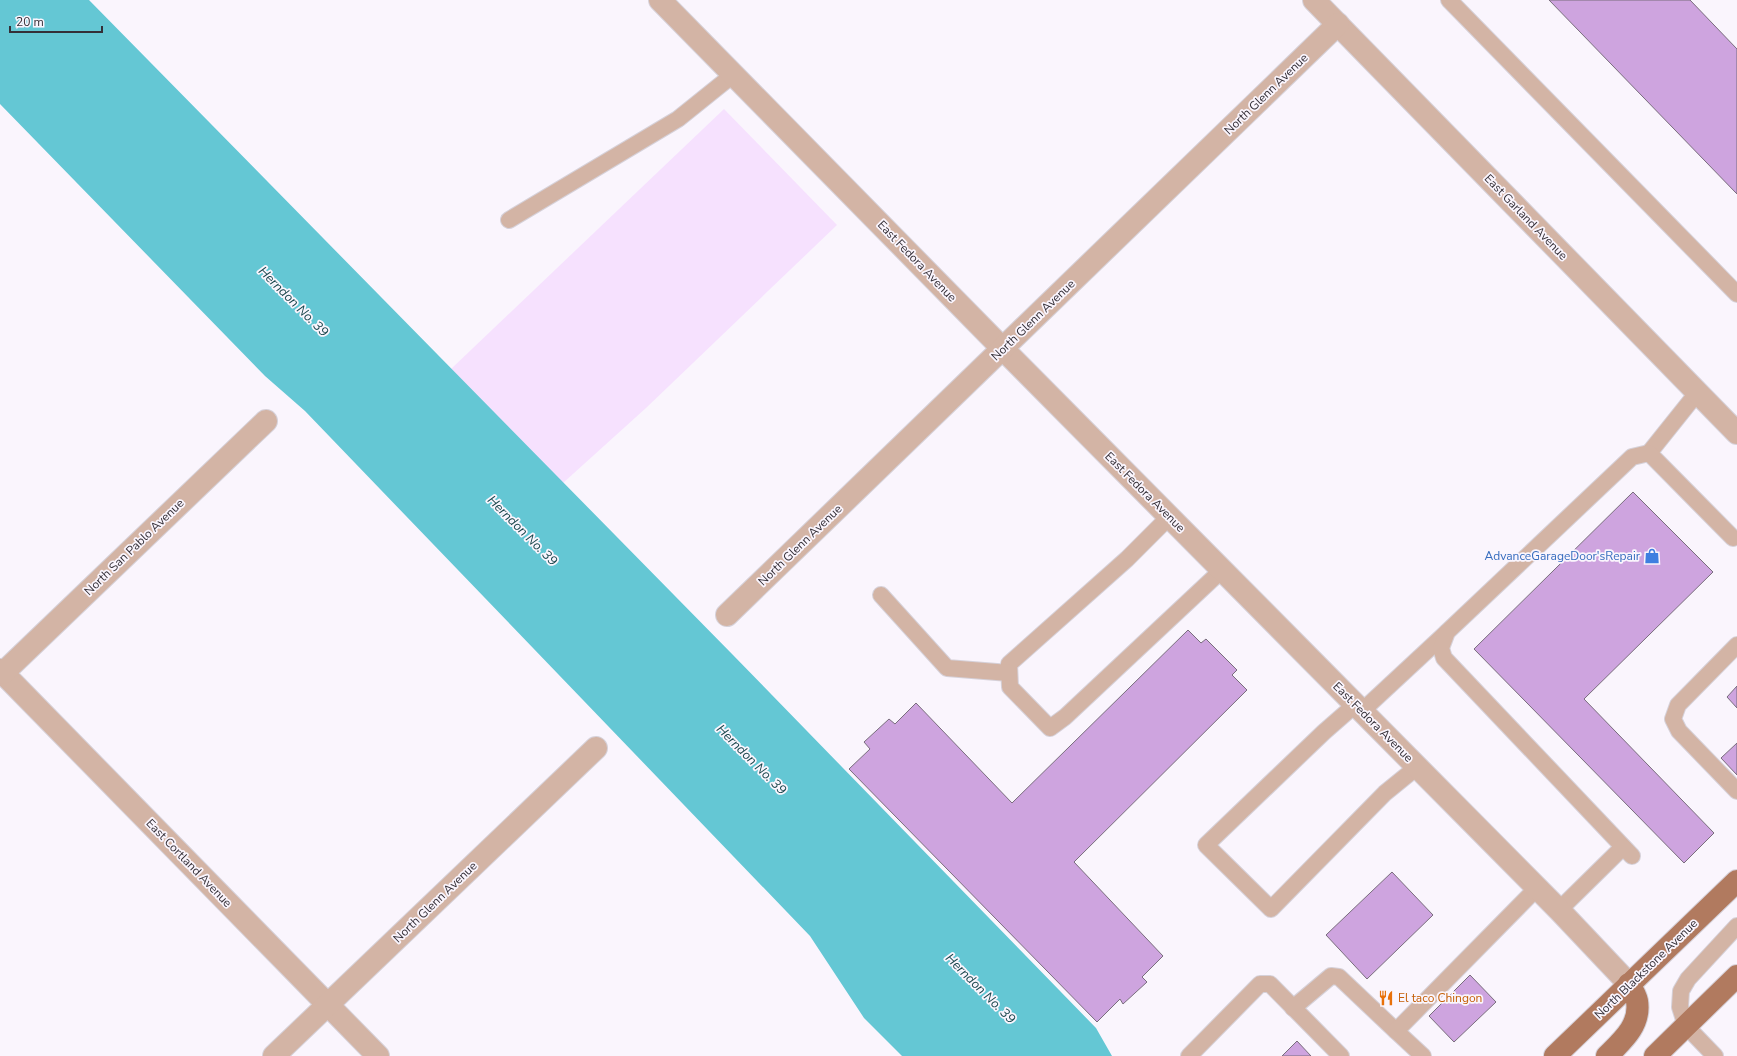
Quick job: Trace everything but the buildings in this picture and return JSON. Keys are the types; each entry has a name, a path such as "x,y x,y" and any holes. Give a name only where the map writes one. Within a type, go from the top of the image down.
{"main road":[{"name":"North Blackstone Avenue","path":"1555,1056 1737,881"},
{"path":"1655,1056 1737,976"},
{"path":"1607,1056 1629,1034 1636,1017 1637,1000 1629,984"}],"street":[{"name":"East Fedora Avenue","path":"660,0 1003,349 1559,910 1629,984"},
{"name":"East Garland Avenue","path":"1314,0 1737,433"},
{"name":"North Glenn Avenue","path":"727,615 1338,24"},
{"name":"North San Pablo Avenue","path":"1,672 266,421"},
{"name":"East Cortland Avenue","path":"1,672 378,1056"},
{"name":"North Glenn Avenue","path":"274,1056 596,748"}],"lane":[{"path":"1449,0 1737,294"},
{"path":"509,220 678,119 734,74"},
{"path":"1417,767 1386,793 1271,909 1206,845 1324,732 1359,708 1447,632 1632,457 1650,453 1697,393"},
{"path":"1650,453 1733,538"},
{"path":"1169,517 1127,558 1009,664 1010,687 1050,728 1064,717 1222,570"},
{"path":"881,595 948,668 1009,673"},
{"path":"1447,632 1441,648 1444,658 1627,851 1559,910"},
{"path":"1737,645 1678,705 1673,719 1679,731 1737,791"},
{"path":"1396,1031 1537,888"},
{"path":"1715,1056 1686,1026 1680,1007 1681,991 1688,978 1737,926"},
{"path":"1294,1008 1331,976 1339,977 1423,1056"},
{"path":"1189,1056 1260,984 1270,984 1341,1056"}],"shaded area":[{"path":"724,109 837,225 646,408 563,483 451,369"}],"water":[{"name":"Herndon No. 39","path":"0,0 89,0 733,655 1096,1028 1112,1056 902,1056 864,1018 810,936 305,411 265,376 0,104"}],"place":[{"name":"AdvanceGarageDoor'sRepair","path":"1652,556"},
{"name":"El taco Chingon","path":"1386,998"}]}
